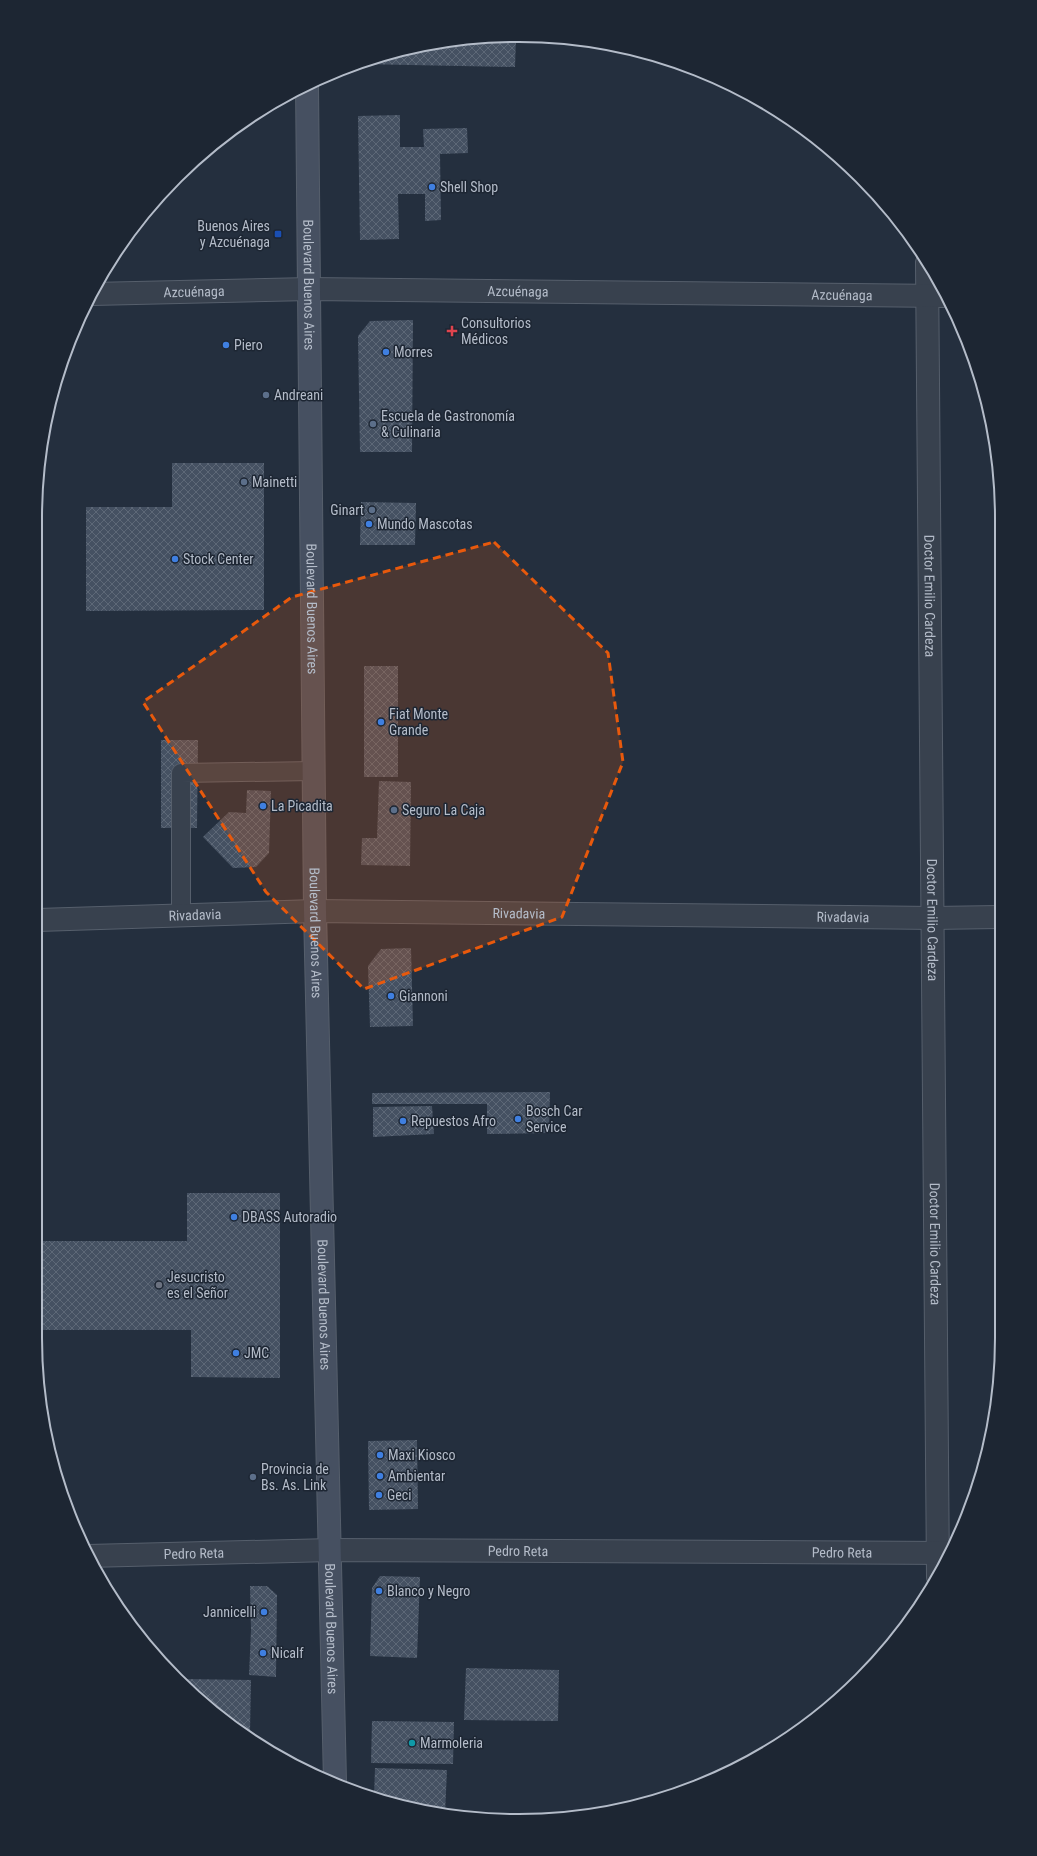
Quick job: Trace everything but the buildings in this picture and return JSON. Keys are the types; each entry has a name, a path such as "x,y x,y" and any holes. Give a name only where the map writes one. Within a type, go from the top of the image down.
{"main road":[{"name":"Boulevard Buenos Aires","path":"307,91 316,911 331,1550 334,1777"}],"street":[{"name":"Doctor Emilio Cardeza","path":"931,280 935,296 933,918 944,1552"},
{"name":"Azcuénaga","path":"99,294 310,289 935,296"},
{"name":"Rivadavia","path":"42,920 316,911 933,918 995,917"},
{"name":"Pedro Reta","path":"95,1556 331,1550 943,1553"}],"lane":[{"path":"180,915 181,773 314,771"}],"highlighted area":[{"path":"494,542 608,653 623,762 562,917 364,989 266,892 143,702 292,597"}],"place":[{"name":"Shell Shop","path":"432,187"},
{"name":"Buenos Aires y Azcuénaga","path":"278,234"},
{"name":"Consultorios Médicos","path":"452,331"},
{"name":"Piero","path":"226,345"},
{"name":"Morres","path":"386,352"},
{"name":"Andreani","path":"266,395"},
{"name":"Escuela de Gastronomía & Culinaria","path":"373,424"},
{"name":"Mainetti","path":"244,482"},
{"name":"Ginart","path":"372,510"},
{"name":"Mundo Mascotas","path":"369,524"},
{"name":"Stock Center","path":"175,559"},
{"name":"Fiat Monte Grande","path":"381,722"},
{"name":"La Picadita","path":"263,806"},
{"name":"Seguro La Caja","path":"394,810"},
{"name":"Giannoni","path":"391,996"},
{"name":"Bosch Car Service","path":"518,1119"},
{"name":"Repuestos Afro","path":"403,1121"},
{"name":"DBASS Autoradio","path":"234,1217"},
{"name":"Jesucristo es el Señor","path":"159,1285"},
{"name":"JMC","path":"236,1353"},
{"name":"Maxi Kiosco","path":"380,1455"},
{"name":"Ambientar","path":"380,1476"},
{"name":"Provincia de Bs. As. Link","path":"253,1477"},
{"name":"Geci","path":"379,1495"},
{"name":"Blanco y Negro","path":"379,1591"},
{"name":"Jannicelli","path":"264,1612"},
{"name":"Nicalf","path":"263,1653"},
{"name":"Marmoleria","path":"412,1743"}]}
